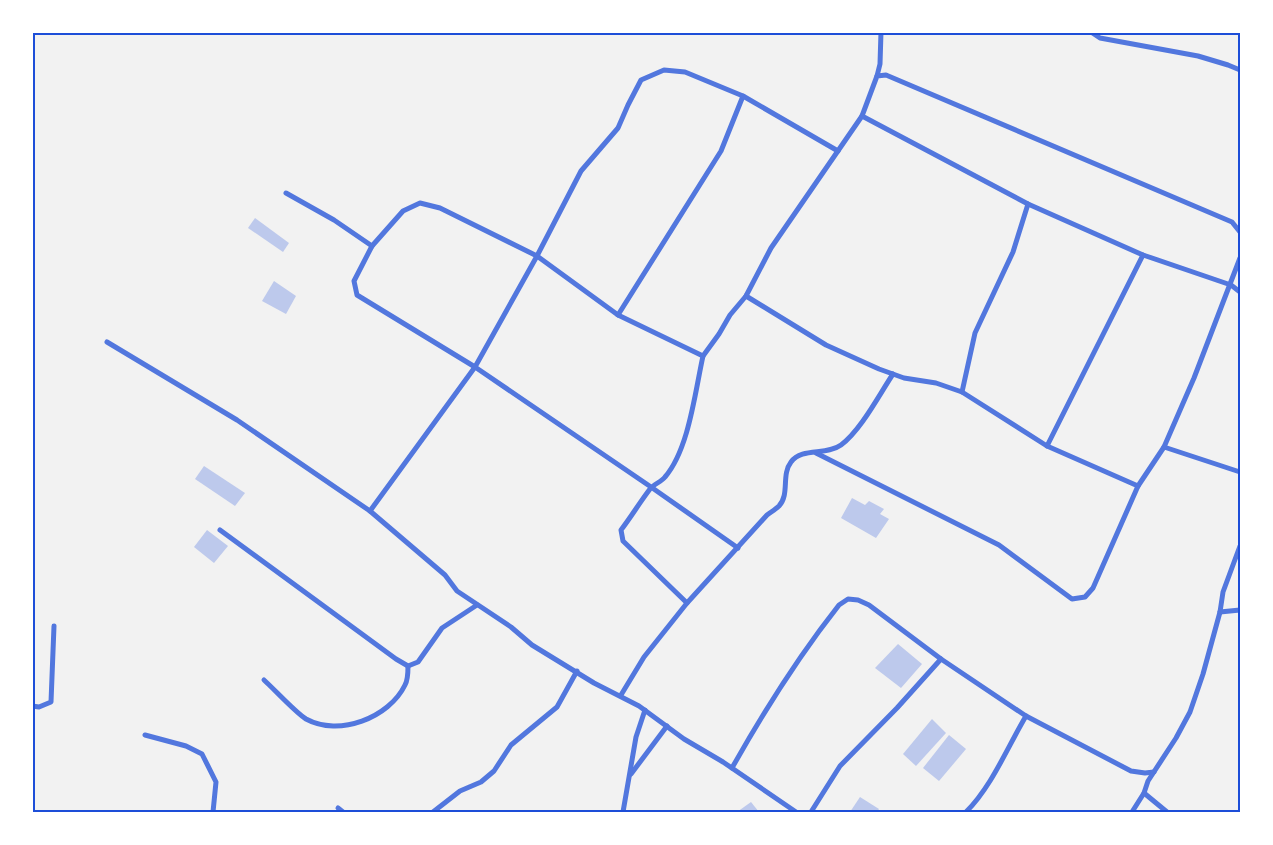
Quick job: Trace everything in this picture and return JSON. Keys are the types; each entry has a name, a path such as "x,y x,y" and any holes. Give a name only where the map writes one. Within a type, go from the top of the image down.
{"street":[{"path":"687,603 623,541 621,530 652,487 665,478 680,451 690,418 704,356 730,315 746,296 771,248 862,116 880,64 881,32"},
{"path":"1091,32 1100,38 1198,56 1240,70"},
{"path":"370,511 476,367 581,171 618,128 641,80 664,70 685,72 742,96 838,151"},
{"path":"877,76 886,75 1232,222 1240,232"},
{"path":"618,315 721,151 742,96"},
{"path":"862,116 1028,204 1144,255 1231,286 1240,292"},
{"path":"286,193 334,220 372,246"},
{"path":"704,356 618,315 537,256 440,208 420,203 403,211 372,246 354,281 357,294 476,367 738,548"},
{"path":"962,392 976,333 1013,252 1028,204"},
{"path":"1047,446 1144,255"},
{"path":"815,452 999,545 1072,599 1085,597 1093,588 1138,486 1164,447 1231,286 1240,258"},
{"path":"746,296 826,345 904,378 936,383 962,392 1047,446 1138,486"},
{"path":"108,342 237,420 370,511 445,574 457,591 511,627 532,645 594,683 621,695 645,710 684,739 732,768 796,812"},
{"path":"621,695 644,657 687,603 767,516 780,505 785,492 786,471 791,461 800,454 830,450 840,445 862,421 893,374"},
{"path":"1164,447 1240,472"},
{"path":"220,530 408,666"},
{"path":"1132,812 1144,793 1148,781 1176,738 1190,712 1203,674 1220,612 1223,592 1240,546"},
{"path":"732,768 769,703 834,611 848,598 869,605 941,659 1026,716 1131,771 1154,772"},
{"path":"408,666 418,662 442,628 460,614 477,605"},
{"path":"1220,612 1240,610"},
{"path":"32,706 40,707 50,702 54,626"},
{"path":"811,812 840,766 897,708 941,659"},
{"path":"264,680 306,719 326,726 352,725 384,710 398,696 406,683 408,666"},
{"path":"433,812 460,791 481,782 494,771 501,758 512,745 557,707 577,671"},
{"path":"623,812 636,737 645,710"},
{"path":"966,812 974,804 991,777 1026,716"},
{"path":"629,775 667,726"},
{"path":"145,735 186,746 202,754 216,782 213,812"},
{"path":"1144,793 1167,812"}],"building":[{"path":"255,218 289,243 283,252 248,228"},
{"path":"274,281 296,296 286,314 262,301"},
{"path":"204,466 245,493 235,506 195,479"},
{"path":"852,498 865,505 869,501 884,509 880,514 889,519 876,538 841,518"},
{"path":"207,530 228,546 214,563 194,547"},
{"path":"898,644 922,664 901,688 875,668"},
{"path":"932,719 946,733 916,766 903,754"},
{"path":"949,735 966,749 939,781 923,768"},
{"path":"860,797 879,809 877,812 850,812"},
{"path":"751,802 759,812 737,812"}]}
